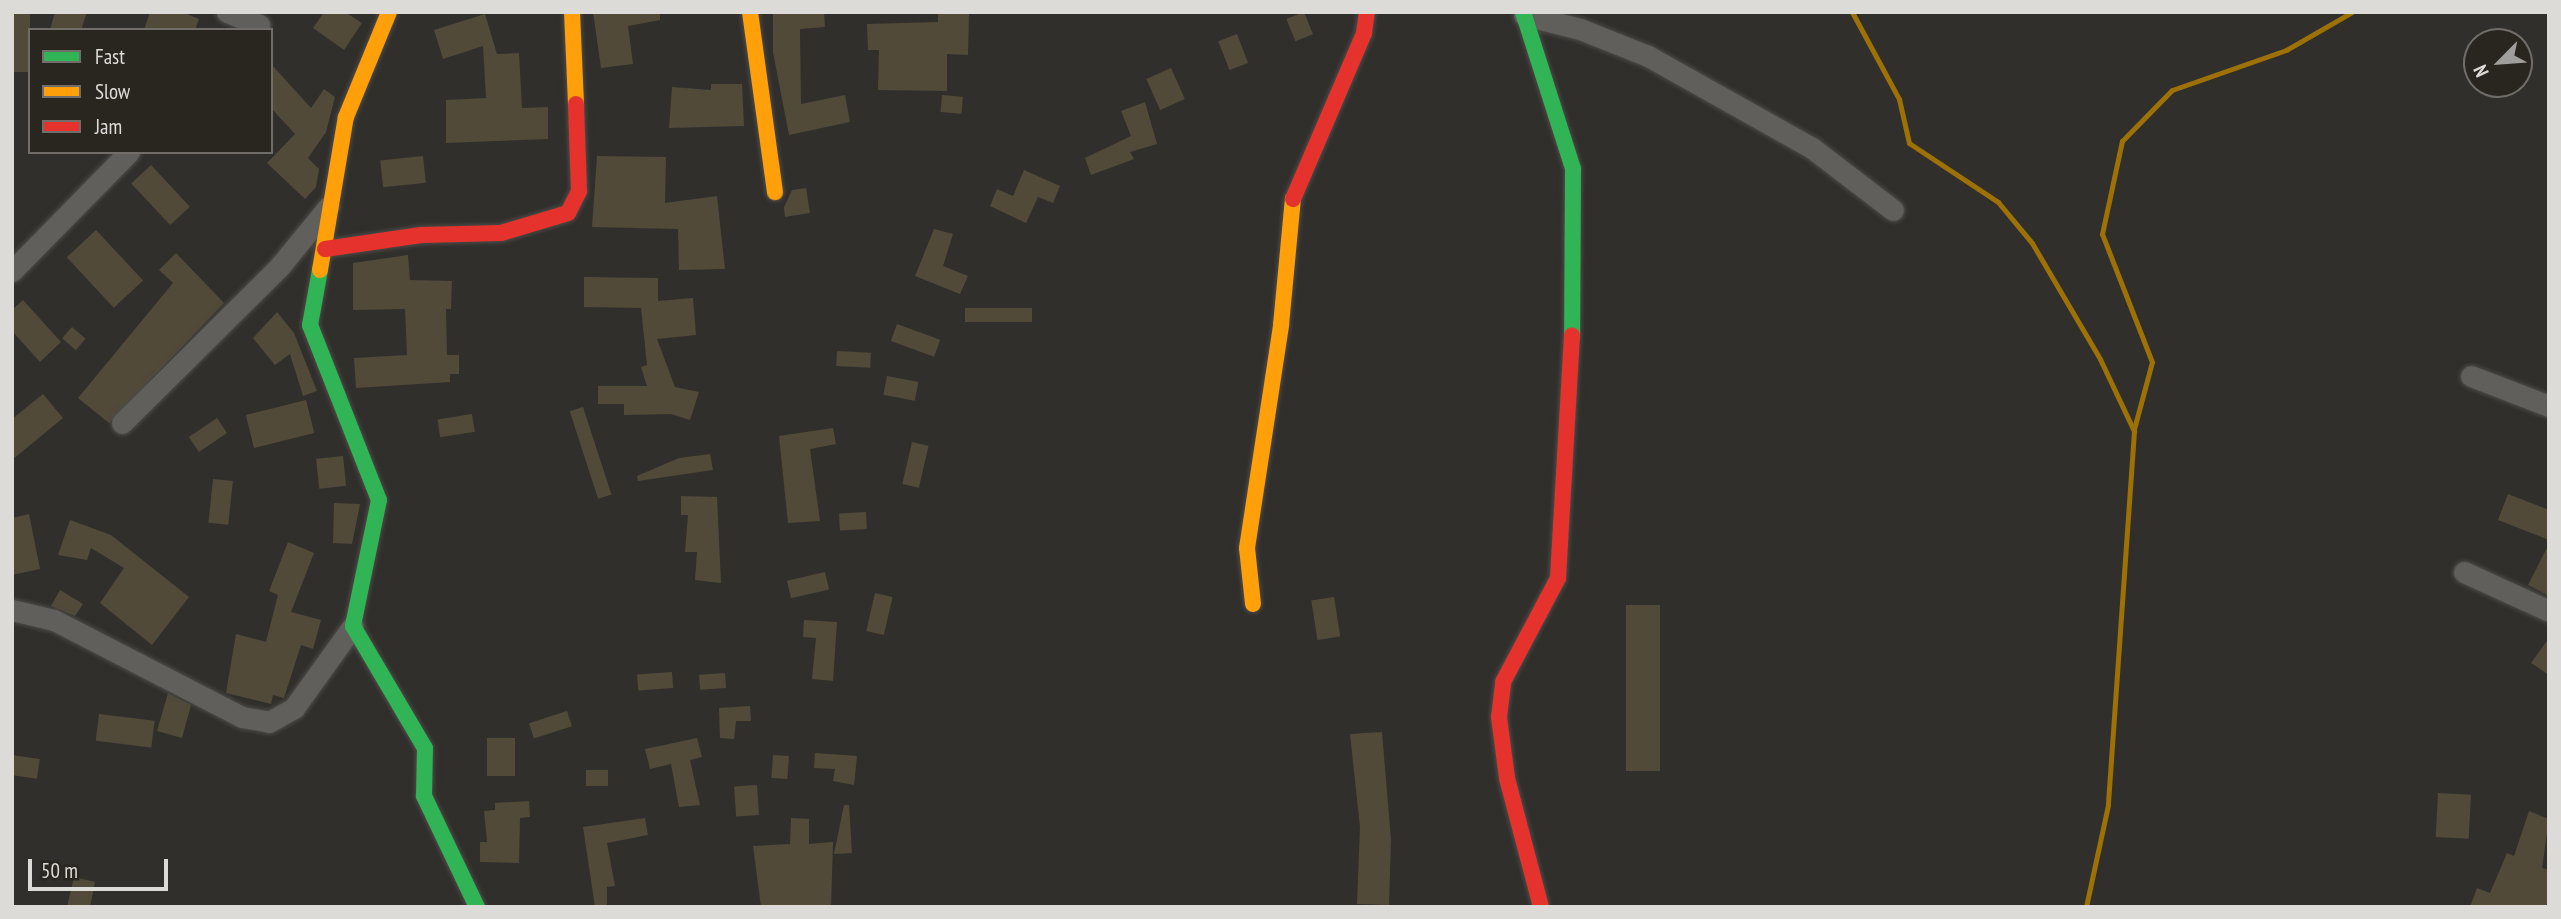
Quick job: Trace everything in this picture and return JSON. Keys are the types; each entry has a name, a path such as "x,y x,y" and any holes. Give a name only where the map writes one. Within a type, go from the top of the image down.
{"street":[{"path":"227,12 263,22"},
{"path":"12,610 54,620 242,717 270,722 294,708 353,626 379,500 310,326 309,310 325,249 329,206 346,117 389,12"},
{"path":"325,249 421,235 501,233 568,213 579,191 572,12"},
{"path":"750,12 775,191"},
{"path":"1253,604 1247,548 1279,338 1293,194 1364,33 1367,12"},
{"path":"1524,13 1580,29 1648,55 1812,148 1893,210"},
{"path":"1524,13 1573,169 1571,400 1563,545 1558,578 1503,682 1499,716 1507,778 1541,907"},
{"path":"12,271 127,154"},
{"path":"122,423 280,266 329,206"},
{"path":"2471,376 2549,405"},
{"path":"2464,572 2549,611"},
{"path":"353,626 425,748 424,796 477,907"}],"building":[{"path":"12,12 30,12 28,72 12,72"},
{"path":"55,12 87,12 82,28 51,28"},
{"path":"150,12 182,12 199,19 196,28 145,28"},
{"path":"324,12 345,12 362,23 344,50 313,28"},
{"path":"593,12 660,12 660,20 628,26 633,64 601,68"},
{"path":"773,12 824,12 825,27 800,29 801,104 845,95 850,122 789,135 773,52"},
{"path":"938,12 969,14 968,55 947,54 947,91 878,90 879,50 868,50 867,24 938,22"},
{"path":"1304,12 1313,34 1295,41 1286,19"},
{"path":"485,14 497,54 519,53 522,108 548,107 548,139 446,143 446,100 486,98 483,46 443,59 434,30"},
{"path":"1237,34 1248,63 1229,70 1218,41"},
{"path":"273,66 311,108 324,89 335,97 326,132 308,158 319,169 316,187 305,199 267,163 295,134 273,110"},
{"path":"1171,68 1185,99 1160,110 1146,79"},
{"path":"711,84 742,84 744,126 669,128 672,87 711,90"},
{"path":"942,95 963,97 961,114 941,112"},
{"path":"1145,102 1157,144 1130,152 1134,159 1091,175 1085,158 1131,136 1121,111"},
{"path":"423,156 426,183 383,187 380,160"},
{"path":"597,156 666,157 665,203 717,196 725,269 679,270 678,229 592,227"},
{"path":"151,165 190,207 170,225 131,183"},
{"path":"1024,170 1060,186 1053,203 1038,197 1026,223 990,206 997,189 1013,196"},
{"path":"806,188 810,213 785,217 784,207 792,190"},
{"path":"934,229 953,234 943,266 968,276 960,294 915,276"},
{"path":"96,230 143,280 114,308 67,257"},
{"path":"176,253 224,303 109,423 78,398 173,283 159,270"},
{"path":"408,255 410,280 452,281 451,309 446,309 447,355 459,355 459,374 450,374 450,382 356,388 354,358 407,355 405,309 353,310 353,263"},
{"path":"584,277 658,278 658,301 693,298 696,335 657,339 675,387 699,392 690,420 671,414 624,415 624,404 598,404 598,386 647,386 641,367 647,365 641,308 584,307"},
{"path":"23,300 61,342 40,362 12,331 12,310"},
{"path":"965,308 1032,308 1032,322 965,322"},
{"path":"277,312 294,333 317,391 303,396 290,354 275,365 253,338"},
{"path":"897,324 940,340 934,357 891,341"},
{"path":"72,327 86,339 76,350 62,338"},
{"path":"837,351 871,353 870,368 836,366"},
{"path":"887,376 918,382 915,401 883,395"},
{"path":"43,394 63,418 12,460 12,419"},
{"path":"306,400 314,433 254,448 246,415"},
{"path":"583,407 611,494 598,499 570,411"},
{"path":"472,414 475,432 440,437 437,419"},
{"path":"217,418 227,433 199,452 189,437"},
{"path":"833,428 836,444 810,449 820,521 788,523 779,436"},
{"path":"912,442 929,446 919,488 902,484"},
{"path":"710,454 713,470 638,481 637,476 679,458"},
{"path":"343,456 346,486 319,489 316,459"},
{"path":"213,479 233,481 228,525 208,523"},
{"path":"2508,494 2549,510 2549,540 2498,520"},
{"path":"681,496 717,497 721,583 695,580 697,552 685,552 688,515 681,515"},
{"path":"334,503 360,504 352,544 333,543"},
{"path":"866,512 867,529 840,530 839,513"},
{"path":"29,514 40,569 12,575 12,518"},
{"path":"70,520 111,535 189,597 152,645 100,603 124,568 91,548 87,560 58,555"},
{"path":"288,542 314,553 291,612 321,620 313,649 301,645 284,698 273,695 271,704 226,693 236,634 266,642 278,595 269,591"},
{"path":"2549,544 2549,596 2528,585"},
{"path":"825,572 829,590 791,598 787,581"},
{"path":"60,590 83,604 75,616 51,606"},
{"path":"875,593 893,597 884,635 866,631"},
{"path":"1334,597 1340,637 1318,640 1311,601"},
{"path":"1626,605 1660,605 1660,771 1626,771"},
{"path":"804,620 837,622 833,681 812,679 816,638 803,637"},
{"path":"2549,638 2549,675 2531,663"},
{"path":"672,672 673,688 638,690 637,674"},
{"path":"725,673 726,688 700,690 699,675"},
{"path":"168,693 191,705 182,738 157,731"},
{"path":"750,706 751,721 736,721 734,739 720,738 719,708"},
{"path":"567,711 572,726 534,739 529,723"},
{"path":"99,714 155,721 151,748 96,741"},
{"path":"1382,732 1391,840 1389,905 1357,904 1360,827 1350,734"},
{"path":"487,738 515,738 515,776 487,776"},
{"path":"697,738 702,757 690,760 700,805 679,807 671,764 650,769 645,749"},
{"path":"815,753 857,756 854,785 833,781 835,769 814,768"},
{"path":"12,755 40,759 37,779 12,775"},
{"path":"773,755 789,756 787,779 771,778"},
{"path":"586,770 608,770 608,786 586,786"},
{"path":"757,785 759,815 736,817 734,787"},
{"path":"2438,793 2471,795 2469,839 2436,837"},
{"path":"529,801 530,817 520,818 519,863 480,862 480,842 487,842 484,811 495,810 495,803"},
{"path":"844,805 849,805 852,853 834,854"},
{"path":"2529,811 2549,819 2542,868 2549,870 2549,907 2470,907 2477,888 2490,893 2507,853 2514,856"},
{"path":"645,818 648,835 607,843 615,886 607,887 607,907 595,907 583,827"},
{"path":"791,818 809,819 809,844 833,842 831,907 761,907 753,846 790,844"},
{"path":"74,877 95,882 90,907 67,907"}],"waterway":[{"path":"1852,12 1899,99 1909,143 1998,202 2032,243 2100,359 2134,431 2108,805 2086,907"},
{"path":"2134,429 2152,362 2102,234 2122,141 2172,90 2286,50 2352,12"}],"traffic: fast":[{"path":"1523,12 1573,169 1572,335"},
{"path":"320,270 310,325 379,500 353,626 425,748 424,796 477,907"}],"traffic: slow":[{"path":"320,270 346,117 389,12"},
{"path":"572,12 576,104"},
{"path":"750,12 775,192"},
{"path":"1253,604 1247,548 1281,325 1293,199"}],"traffic: jam":[{"path":"1293,199 1364,33 1367,12"},
{"path":"325,249 421,235 501,233 568,213 579,191 576,104"},
{"path":"1541,907 1507,778 1499,717 1503,682 1558,578 1572,335"}]}
